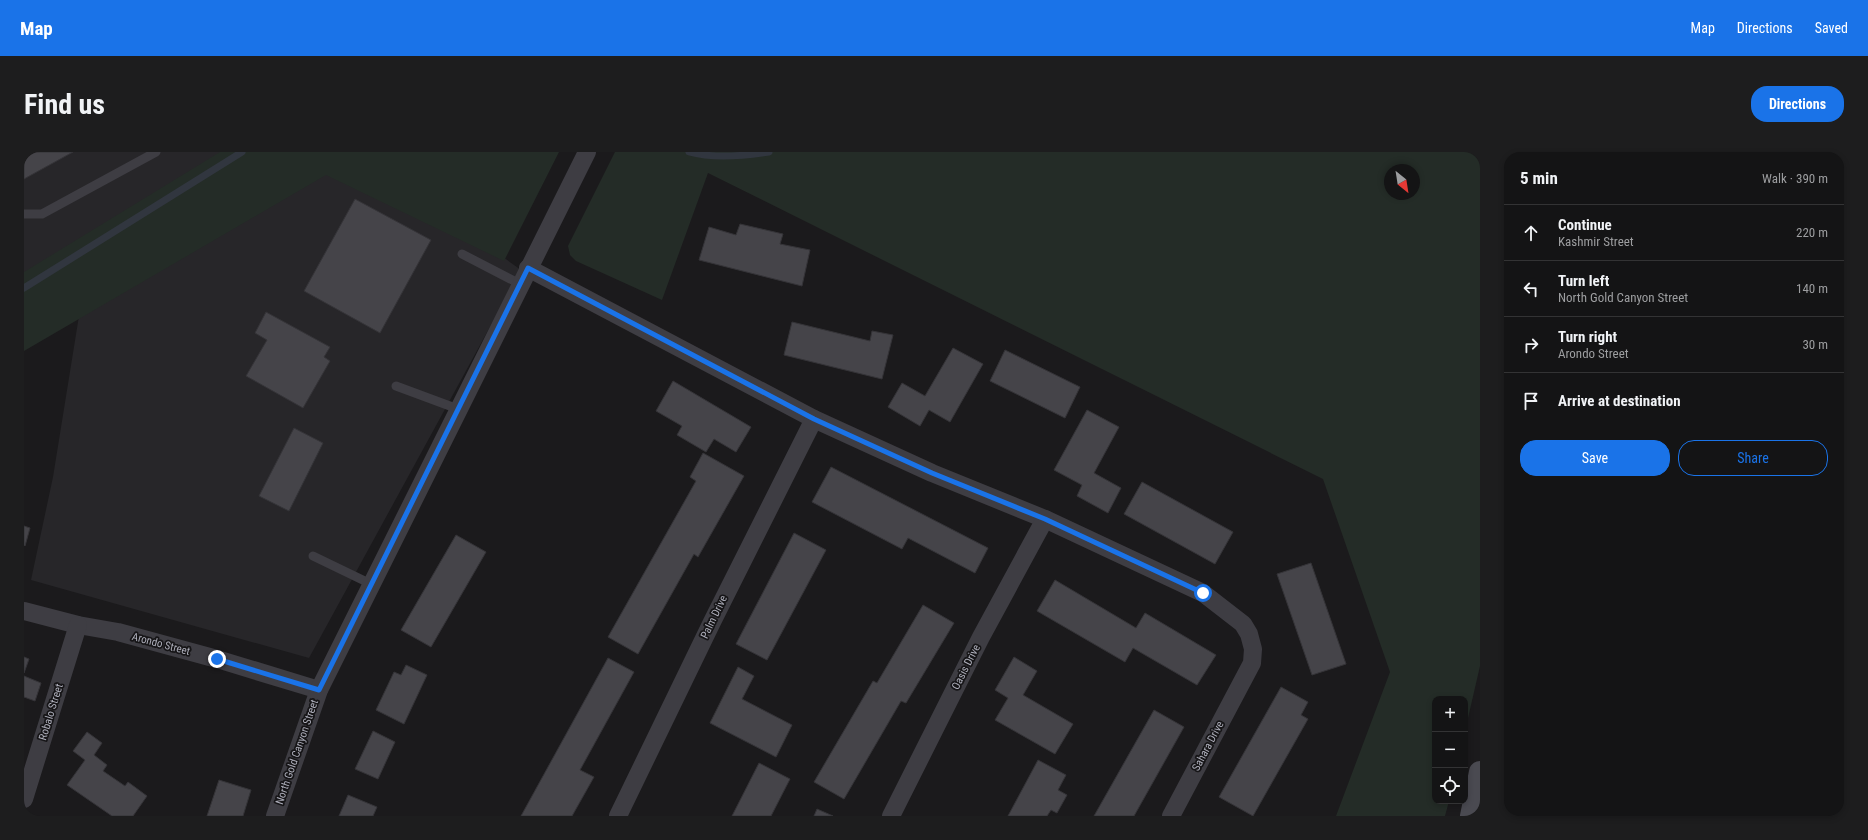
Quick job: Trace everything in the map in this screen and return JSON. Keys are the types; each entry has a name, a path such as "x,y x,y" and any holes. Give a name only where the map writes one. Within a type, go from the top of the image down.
{"street":[{"name":"North Gold Canyon Street","path":"275,816 319,690 587,152"},
{"name":"Sahara Drive","path":"524,276 814,419 932,473 1045,519 1203,593 1243,624 1249,634 1253,650 1252,663 1172,816"},
{"name":"Palm Drive","path":"618,816 712,622 814,419"},
{"name":"Oasis Drive","path":"891,816 981,637 1045,519"},
{"name":"Arondo Street","path":"24,611 78,625 118,632 141,638 319,690"},
{"name":"Robalo Street","path":"24,799 78,625"},
{"path":"1471,816 1480,772"}],"lane":[{"path":"24,214 42,214 156,152"},
{"path":"462,254 524,276"},
{"path":"396,386 458,409"},
{"path":"313,556 372,584"}],"shaded area":[{"path":"24,152 248,152 24,273"},
{"path":"220,152 559,152 504,261 326,175 24,351 24,272"},
{"path":"615,152 1480,152 1480,666 1468,718 1468,696 1432,696 1432,804 1448,804 1445,816 1336,816 1390,672 1323,479 708,173 662,300 576,261 570,255 568,246"},
{"path":"333,163 496,252 521,270 309,658 31,580 53,477 83,291"}],"building":[{"path":"24,152 73,152 24,179"},
{"path":"355,199 431,240 380,333 304,291"},
{"path":"740,224 783,234 780,244 810,250 802,286 699,260 709,227 736,235"},
{"path":"266,312 330,347 324,357 330,361 303,408 246,376 267,340 255,333"},
{"path":"792,322 870,341 872,331 893,335 882,379 784,355"},
{"path":"953,348 983,364 950,422 929,410 920,426 888,407 902,383 925,396"},
{"path":"1005,350 1080,387 1065,418 990,381"},
{"path":"673,381 751,427 736,452 714,439 706,452 677,435 682,426 656,411"},
{"path":"1087,410 1119,427 1094,473 1121,488 1108,513 1077,496 1082,485 1054,470"},
{"path":"294,428 323,443 289,511 259,496"},
{"path":"703,453 744,476 698,557 694,554 638,654 608,637 696,481 690,477"},
{"path":"831,467 988,548 975,573 908,538 902,549 812,502"},
{"path":"1142,482 1233,532 1215,564 1124,514"},
{"path":"24,526 30,528 25,546 24,545"},
{"path":"794,533 826,550 767,660 736,644"},
{"path":"456,535 486,552 431,647 401,630"},
{"path":"1311,563 1346,664 1312,675 1277,574"},
{"path":"1055,580 1136,628 1145,613 1216,655 1197,685 1133,648 1125,662 1037,611"},
{"path":"923,605 954,623 906,703 901,701 844,799 814,782 873,681 877,683"},
{"path":"24,657 29,659 24,673"},
{"path":"1014,657 1037,671 1023,695 1073,724 1055,754 995,720 1008,698 995,690"},
{"path":"608,658 634,672 580,770 594,777 572,816 521,816"},
{"path":"406,665 427,675 404,724 376,710 394,672 401,675"},
{"path":"738,667 754,676 742,699 792,725 776,757 710,723"},
{"path":"24,676 41,683 35,701 24,697"},
{"path":"1281,687 1308,702 1301,715 1308,719 1253,816 1219,797"},
{"path":"1154,710 1184,727 1134,816 1094,816"},
{"path":"373,731 395,742 378,779 355,769"},
{"path":"87,732 102,743 94,755 107,765 103,771 125,786 128,782 147,796 133,816 112,816 67,785 85,760 73,751"},
{"path":"1038,760 1066,775 1058,790 1067,795 1057,813 1051,810 1047,816 1008,816"},
{"path":"759,763 790,779 771,816 732,816"},
{"path":"219,780 251,790 243,816 207,816"},
{"path":"348,795 377,807 373,816 339,816"},
{"path":"817,809 833,816 814,816"}],"waterway":[{"path":"24,288 242,152"},
{"path":"689,152 709,156 739,156 769,152"}],"route":[{"path":"217,659 319,690 528,268 814,419 932,473 1045,519 1203,593"}]}
